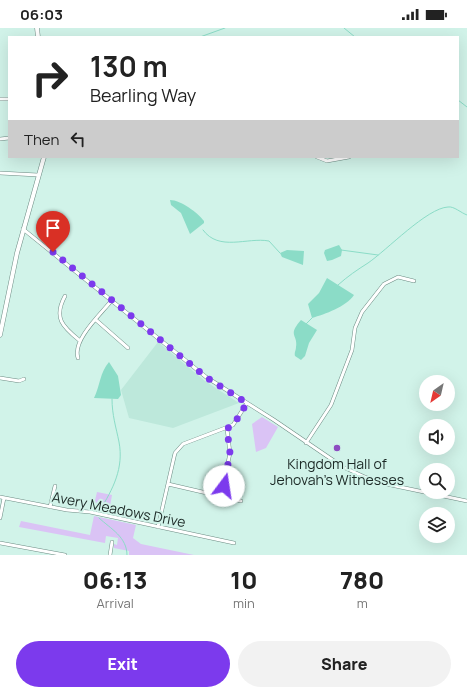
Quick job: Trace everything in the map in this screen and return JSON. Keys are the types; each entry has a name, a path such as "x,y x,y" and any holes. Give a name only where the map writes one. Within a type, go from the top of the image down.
{"main road":[{"path":"0,335 9,285 23,229 44,158"}],"street":[{"path":"320,158 327,161 344,158"},
{"path":"0,173 38,176"},
{"path":"23,229 206,377 343,467 365,477 393,486 467,501"},
{"path":"306,443 331,405 352,350 355,328 362,312 384,284 398,277 414,281"},
{"path":"65,296 62,303 60,320 64,328 79,340"},
{"path":"78,358 76,348 79,340 112,300"},
{"path":"96,320 128,348"},
{"path":"0,378 19,381 24,379"},
{"path":"158,527 175,453 178,448 183,444 227,429 237,419 247,403"},
{"path":"221,496 229,464 230,453 227,429"},
{"path":"168,484 241,501"},
{"path":"50,507 55,486"},
{"path":"0,518 2,497"},
{"name":"Avery Meadows Drive","path":"2,497 50,507 90,512 234,543"},
{"path":"110,555 112,542"},
{"path":"0,543 65,555"}],"shaded area":[{"path":"170,200 179,202 194,211 204,221 204,223 190,234 181,213 171,205"},
{"path":"339,245 342,250 341,256 327,261 324,253 325,250"},
{"path":"287,250 304,251 303,265 282,257 280,253"},
{"path":"327,278 354,295 341,306 312,318 308,304 319,293"},
{"path":"301,320 317,330 309,343 305,356 301,360 295,356 296,340 294,332"},
{"path":"158,342 205,381 239,403 173,428 129,418 121,390"},
{"path":"109,362 118,376 121,395 118,399 94,398 104,370"},
{"path":"262,417 278,427 266,448 256,452 252,424"},
{"path":"97,492 112,495 109,512 93,509"},
{"path":"94,516 136,525 133,538 141,544 194,555 129,555 129,551 114,548 114,544 117,545 118,538 106,536 105,543 19,527 21,521 90,535"}],"waterway":[{"path":"203,36 225,28"},
{"path":"344,28 354,36"},
{"path":"459,101 467,107"},
{"path":"338,285 376,257 407,230 429,214 439,209 450,207 467,215"},
{"path":"203,230 210,237 225,242 269,241 280,253"},
{"path":"341,250 378,255"},
{"path":"306,324 312,318"},
{"path":"100,510 113,486 120,461 119,442 113,416 112,399"},
{"path":"99,518 118,534 124,543 127,555"}],"place":[{"name":"Kingdom Hall of Jehovah’s Witnesses","path":"337,448"}],"route":[{"path":"53,252 206,377 247,403 233,425 227,429 230,453 224,486"}]}
